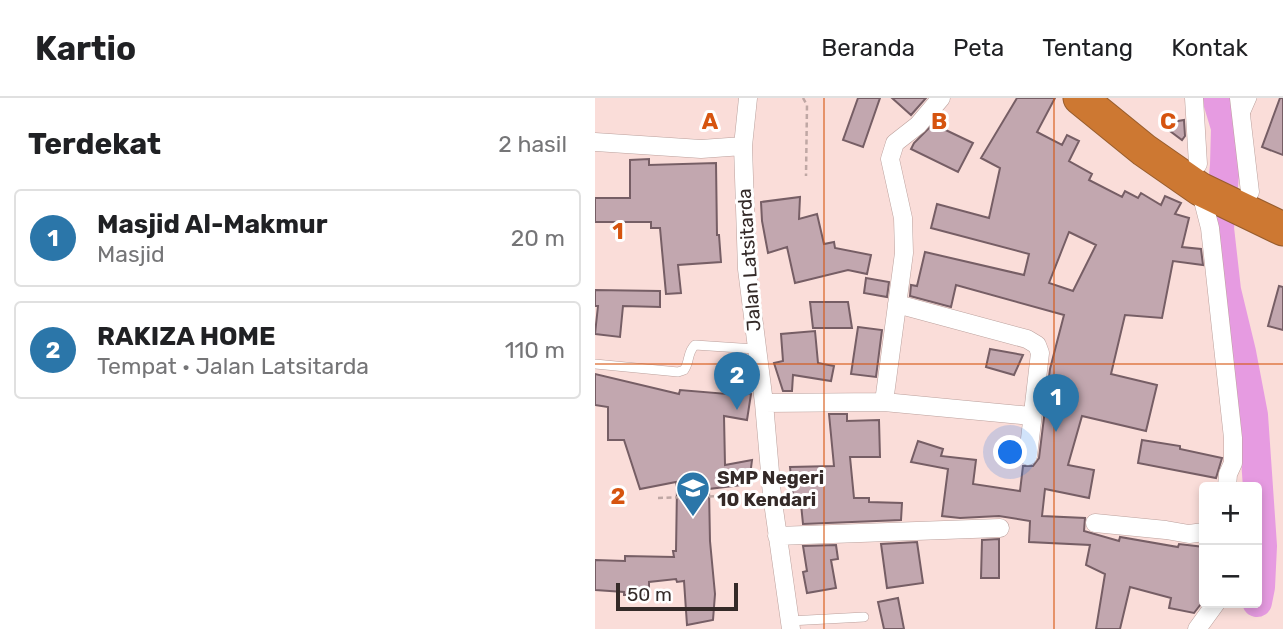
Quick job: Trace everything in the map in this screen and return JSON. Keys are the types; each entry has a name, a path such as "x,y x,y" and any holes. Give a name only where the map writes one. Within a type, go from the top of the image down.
{"highway":[{"path":"1080,98 1151,141 1204,179 1246,201 1283,229"},
{"path":"1111,98 1151,141"},
{"path":"1246,201 1283,205"}],"street":[{"name":"Jalan Latsitarda","path":"748,98 743,146 747,269 755,349 764,403 772,495 790,625"},
{"path":"884,402 905,236 890,159 892,150 902,137 918,125 941,98"},
{"path":"1194,98 1233,438 1233,463 1227,482"},
{"path":"1239,98 1246,201"},
{"path":"595,142 701,149 743,146"},
{"path":"897,304 1027,339 1037,345 1040,354 1028,456"},
{"path":"764,403 884,402 1031,416"},
{"path":"1095,523 1189,534 1199,533"},
{"path":"777,536 1000,528"},
{"path":"1197,629 1212,608"}],"lane":[{"path":"1242,122 1252,98"},
{"path":"595,364 678,372 687,366 691,349 695,345 755,349"},
{"path":"790,625 864,617"}],"path":[{"path":"803,98 807,105 806,176"},
{"path":"658,498 772,495"}],"building":[{"path":"858,98 880,98 863,147 843,140"},
{"path":"892,98 926,98 911,115"},
{"path":"1017,98 1055,98 1037,132 1062,145 1067,135 1079,141 1069,161 1092,174 1089,180 1122,197 1125,191 1138,198 1141,193 1161,205 1165,196 1181,203 1175,214 1189,218 1182,247 1201,249 1203,265 1173,261 1162,318 1125,315 1111,374 1157,385 1146,431 1082,416 1068,465 1094,470 1089,498 1045,489 1042,516 1085,518 1084,531 1119,541 1120,537 1178,547 1179,544 1199,546 1199,606 1194,613 1169,608 1171,598 1130,587 1120,629 1096,629 1105,574 1086,565 1090,545 1029,542 1030,521 999,516 942,516 948,469 911,462 918,441 943,449 941,456 976,460 973,484 1020,491 1023,466 1033,466 1039,458 1050,369 1064,315 956,285 951,307 910,296 911,285 917,286 925,252 1024,275 1029,254 931,228 937,204 989,218 1000,168 981,158","holes":["1069,232 1096,245 1073,291 1049,283"]},
{"path":"1280,98 1283,98 1283,155 1262,147"},
{"path":"1184,120 1185,136 1182,140 1170,131 1178,121"},
{"path":"933,124 973,143 958,172 911,149"},
{"path":"649,159 649,165 716,163 717,235 721,262 678,265 681,293 666,294 660,228 651,228 651,222 595,222 595,198 630,198 630,160"},
{"path":"800,197 799,219 817,214 824,244 834,242 835,248 871,255 867,274 848,270 795,283 787,247 768,253 761,202"},
{"path":"866,278 889,282 887,297 864,293"},
{"path":"1279,286 1283,287 1283,330 1268,326"},
{"path":"595,290 660,291 660,307 623,306 620,337 595,334 598,306 595,306"},
{"path":"810,302 848,302 852,328 813,328"},
{"path":"858,327 882,330 876,377 851,374"},
{"path":"815,331 818,363 834,366 831,381 793,375 792,391 783,391 774,363 783,361 781,334"},
{"path":"990,349 1023,355 1014,375 986,367"},
{"path":"745,367 747,393 751,394 747,420 724,416 725,465 752,460 749,484 709,489 715,594 713,620 687,625 684,581 677,582 676,579 649,582 649,595 624,595 624,592 595,590 595,560 625,561 625,556 674,557 677,487 676,482 640,489 624,440 608,440 608,407 595,405 595,374 679,394 680,390 727,394 725,368"},
{"path":"829,414 847,414 847,421 879,420 880,457 850,457 854,498 869,498 869,502 902,503 901,520 803,524 801,504 794,505 790,467 834,466"},
{"path":"1142,440 1180,446 1180,449 1222,458 1216,478 1138,463"},
{"path":"999,539 999,578 981,578 982,540"},
{"path":"917,542 923,583 887,588 881,544"},
{"path":"836,545 838,559 831,560 836,588 807,593 803,572 807,571 803,546"},
{"path":"898,598 904,629 884,629 878,602"}],"waterway":[{"path":"1217,98 1226,128 1219,228 1226,290 1253,415 1262,545"}],"place":[{"name":"RAKIZA HOME","path":"737,410"},
{"name":"Masjid Al-Makmur","path":"1056,432"},
{"name":"SMP Negeri 10 Kendari","path":"693,518"}]}
